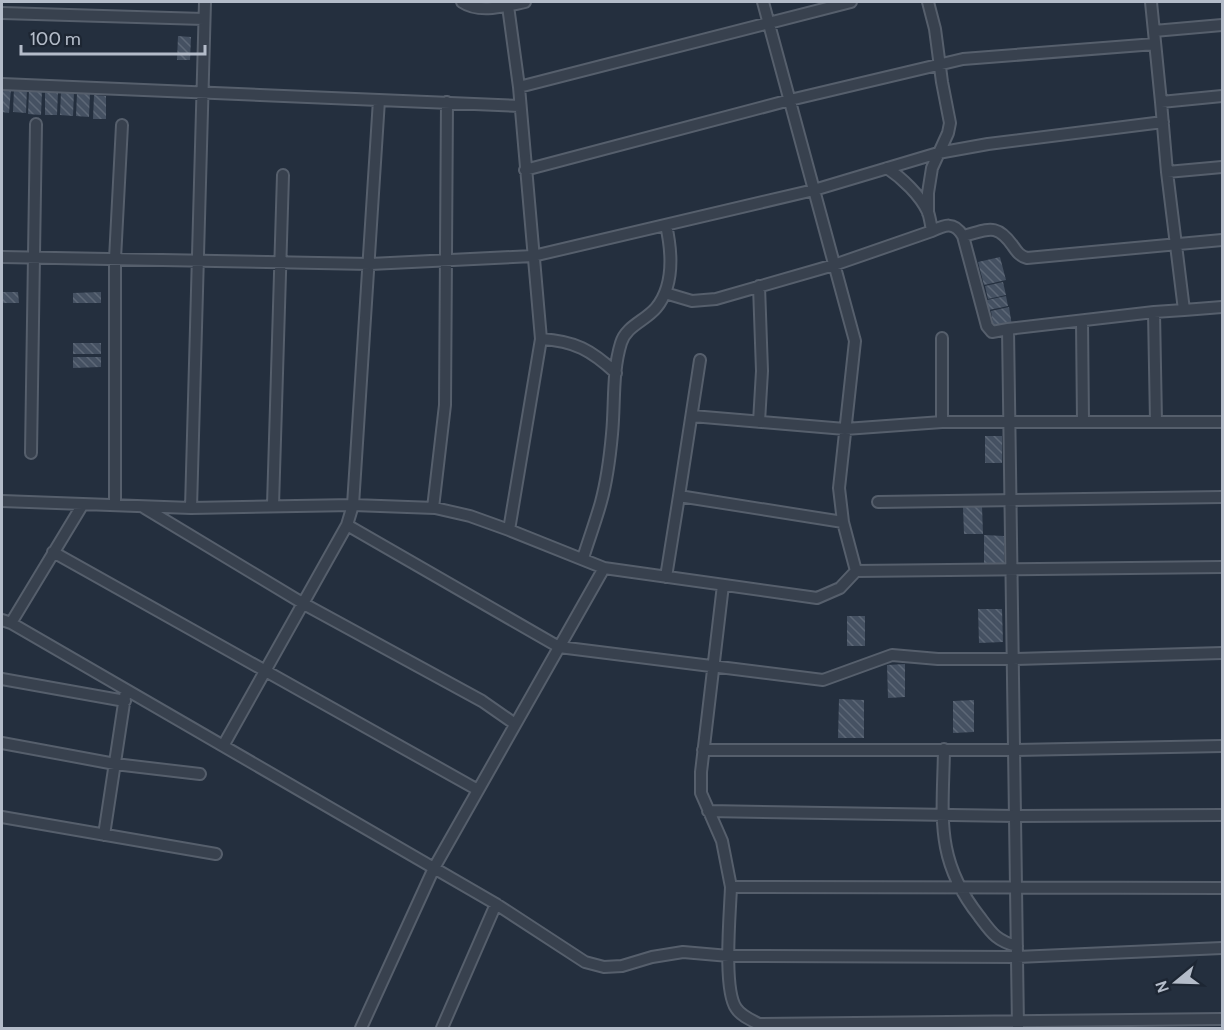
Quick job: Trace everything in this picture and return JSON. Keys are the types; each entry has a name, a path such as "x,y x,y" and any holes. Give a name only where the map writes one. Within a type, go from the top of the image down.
{"street":[{"path":"191,507 205,2"},
{"path":"462,2 470,7 484,8 525,2"},
{"path":"763,2 855,341 838,488 843,522 856,571"},
{"path":"519,87 851,2"},
{"path":"928,2 935,29 950,123 948,133 932,168 928,192 928,213 932,231"},
{"path":"1151,2 1167,172 1184,310"},
{"path":"508,6 519,87 541,339 509,530"},
{"path":"2,13 204,20"},
{"path":"1154,31 1222,25"},
{"path":"525,170 790,100 963,59 1155,44"},
{"path":"2,84 520,106"},
{"path":"1161,102 1222,96"},
{"path":"224,746 347,525 353,505 379,100"},
{"path":"433,508 445,405 447,102"},
{"path":"2,256 370,264 533,256 814,190 938,153 988,144 1163,122"},
{"path":"31,453 36,124"},
{"path":"115,505 115,259 122,125"},
{"path":"1167,172 1222,167"},
{"path":"887,168 898,176 921,201 928,213"},
{"path":"273,505 283,175"},
{"path":"583,558 602,500 612,434 616,374 621,342 627,332 656,308 665,293 669,278 672,252 666,225"},
{"path":"665,293 692,301 716,299 834,265 945,225 953,225 963,236 989,330 992,332 1008,328 1154,312 1222,307"},
{"path":"963,236 990,229 999,230 1020,256 1027,258 1222,240"},
{"path":"759,286 762,371 759,422"},
{"path":"1154,312 1156,422"},
{"path":"1082,321 1083,422"},
{"path":"1008,328 1018,1025"},
{"path":"942,338 942,422"},
{"path":"541,339 561,340 585,348 616,374"},
{"path":"666,577 700,360"},
{"path":"692,416 845,429 942,422 1222,422"},
{"path":"679,496 843,522"},
{"path":"878,502 1222,497"},
{"path":"2,501 191,507 353,505 433,508 470,516 604,568 817,598 840,588 856,571 1222,567"},
{"path":"83,504 6,621 496,904 585,962 604,967 622,966 677,952 729,956 1222,948"},
{"path":"141,506 304,604 482,701 515,724"},
{"path":"347,525 559,647 823,681 892,655 938,659 1013,659 1222,653"},
{"path":"53,552 478,790"},
{"path":"361,1029 434,868 604,568"},
{"path":"723,585 703,750 701,793 722,841 731,887 730,995 737,1010 759,1023 1018,1025 1222,1019"},
{"path":"2,679 125,701"},
{"path":"104,835 126,690"},
{"path":"2,743 115,764 200,774"},
{"path":"703,750 1014,750 1222,746"},
{"path":"944,749 944,840 951,870 960,889 988,928 1002,943 1017,951"},
{"path":"708,812 1015,816 1222,815"},
{"path":"2,817 216,854"},
{"path":"731,887 1222,888"},
{"path":"442,1029 496,904"}],"building":[{"path":"178,36 191,37 190,60 177,60"},
{"path":"14,88 27,89 26,113 13,112"},
{"path":"2,89 11,89 9,113 2,112"},
{"path":"29,91 42,91 41,115 28,114"},
{"path":"45,91 58,92 57,115 45,115"},
{"path":"61,91 74,92 73,116 60,115"},
{"path":"77,93 90,93 89,117 76,116"},
{"path":"94,95 106,96 106,119 93,119"},
{"path":"1000,257 1006,280 984,285 978,262"},
{"path":"1003,282 1006,295 988,299 985,286"},
{"path":"2,292 18,292 19,303 2,303"},
{"path":"101,292 101,303 73,303 73,293"},
{"path":"1006,296 1008,306 989,310 987,300"},
{"path":"1009,307 1012,326 994,329 991,311"},
{"path":"73,343 101,343 101,354 73,354"},
{"path":"73,357 101,357 101,367 73,368"},
{"path":"985,436 1002,436 1002,463 985,463"},
{"path":"982,506 983,534 964,534 963,507"},
{"path":"984,535 1004,536 1004,564 984,563"},
{"path":"978,609 1002,609 1003,642 979,643"},
{"path":"847,616 865,616 865,646 847,646"},
{"path":"905,664 905,697 888,698 887,665"},
{"path":"839,699 864,700 864,738 838,738"},
{"path":"974,700 974,732 953,733 953,701"}]}
